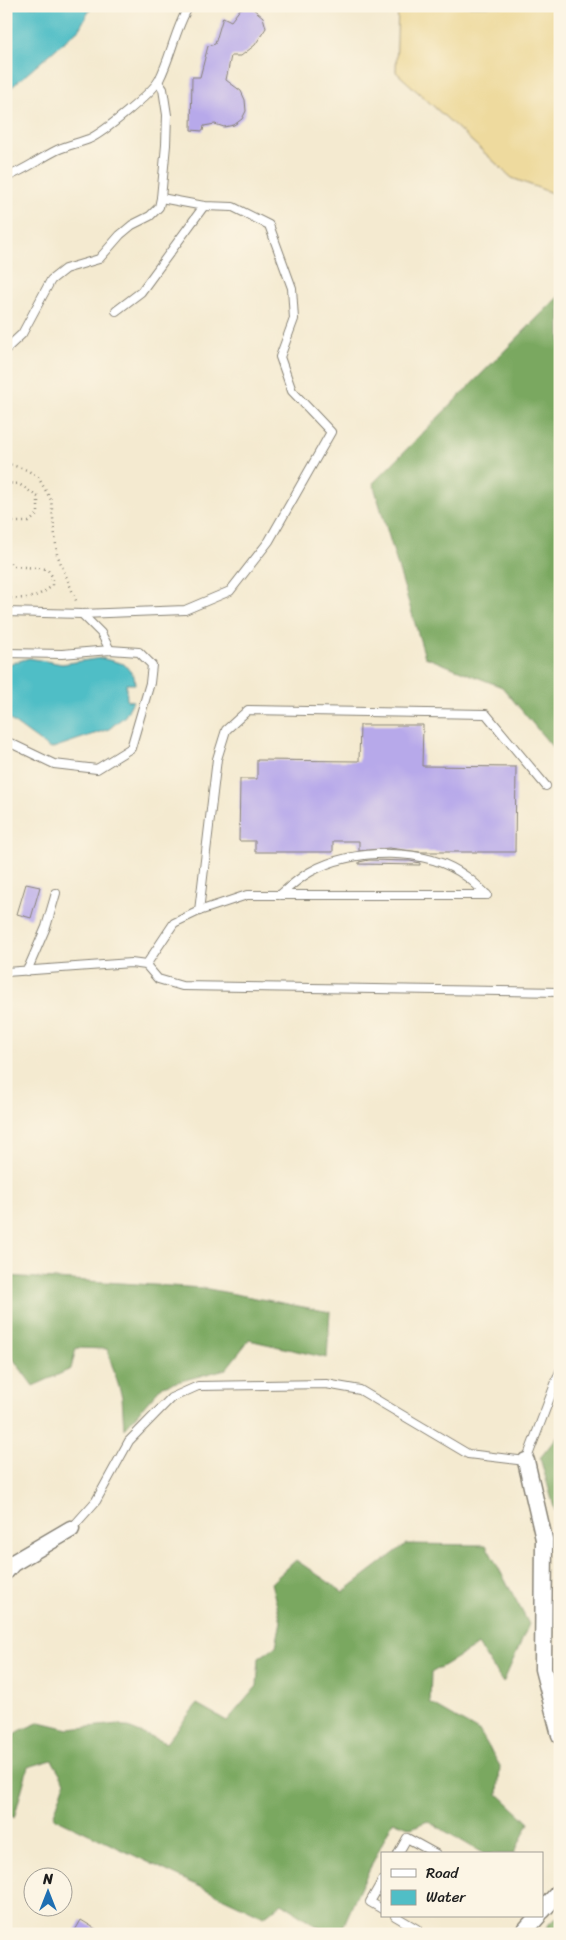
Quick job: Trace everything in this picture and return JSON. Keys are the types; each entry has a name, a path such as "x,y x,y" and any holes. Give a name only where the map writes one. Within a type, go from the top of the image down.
{"street":[{"path":"526,1461 544,1539 543,1669 560,1735"},
{"path":"6,1571 14,1563 71,1529"},
{"path":"544,1909 560,1891"},
{"path":"522,1934 536,1918"}],"lane":[{"path":"6,177 20,172 58,149 90,139 110,127 158,82 182,16 189,6"},
{"path":"6,349 22,334 51,280 65,269 99,259 120,235 159,208 162,198 167,115 163,89 158,82"},
{"path":"6,612 82,614 185,610 230,590 269,541 331,432 292,391 280,357 294,319 292,288 269,225 233,207 204,206 162,198"},
{"path":"116,311 140,292 204,206"},
{"path":"82,614 101,633 110,650"},
{"path":"6,652 62,654 110,650 140,652 152,665 150,682 131,748 97,769 54,764 6,741"},
{"path":"198,911 217,759 226,730 248,710 486,714 546,786"},
{"path":"146,965 174,923 198,911 247,895 280,895 290,895 487,895 467,876 440,862 416,855 363,855 342,859 310,872 280,895"},
{"path":"28,971 46,927 56,893"},
{"path":"6,972 131,963 146,965 158,980 182,986 560,992"},
{"path":"71,1529 96,1501 129,1441 171,1398 198,1386 326,1384 360,1390 468,1454 526,1461 560,1371"},
{"path":"399,1852 407,1838 432,1852"},
{"path":"381,1883 370,1902 381,1908"},
{"path":"404,1918 417,1929 414,1934"}],"path":[{"path":"6,463 27,470 38,477 51,500 57,554 82,614"},
{"path":"6,483 19,484 28,488 38,497 38,514 29,522 6,522"},
{"path":"6,560 14,566 47,569 52,576 52,586 42,594 26,599 6,598"}],"green space":[{"path":"560,295 560,756 502,687 425,657 373,483"},
{"path":"6,1276 203,1288 330,1312 327,1358 249,1340 226,1369 162,1386 124,1429 122,1397 107,1349 76,1348 71,1369 33,1386 6,1349"},
{"path":"560,1433 560,1528 540,1458"},
{"path":"406,1544 486,1545 529,1624 503,1683 478,1645 431,1673 430,1703 480,1732 500,1766 498,1794 529,1823 515,1852 481,1852 428,1821 411,1828 393,1821 340,1934 329,1934 282,1903 264,1917 53,1817 65,1782 52,1760 28,1767 14,1818 6,1812 6,1751 17,1732 40,1722 69,1729 118,1724 166,1743 197,1704 227,1721 257,1686 259,1658 276,1646 281,1621 271,1583 296,1560 343,1592"},
{"path":"560,1915 560,1934 545,1934 549,1924"}],"sand":[{"path":"398,6 560,6 560,196 512,178 396,72"}],"water":[{"path":"6,6 92,6 79,29 6,92"},
{"path":"29,658 62,664 101,658 124,664 134,676 135,684 126,684 127,700 133,701 125,716 109,729 50,749 6,715 6,665"}],"building":[{"path":"241,8 252,8 263,17 266,28 255,45 241,56 231,56 226,80 241,91 245,100 246,111 242,119 234,125 224,127 215,124 204,126 203,131 191,130 192,77 200,77 208,46 215,44 223,17 231,21"},
{"path":"360,725 423,725 422,766 516,767 515,852 420,852 389,848 359,851 359,841 333,841 333,852 255,852 255,841 239,841 240,779 257,779 257,760 359,761"},
{"path":"369,860 410,861 420,863 420,865 359,864 359,862"},
{"path":"26,884 40,887 31,918 17,914"},
{"path":"81,1920 104,1934 73,1934"}]}
